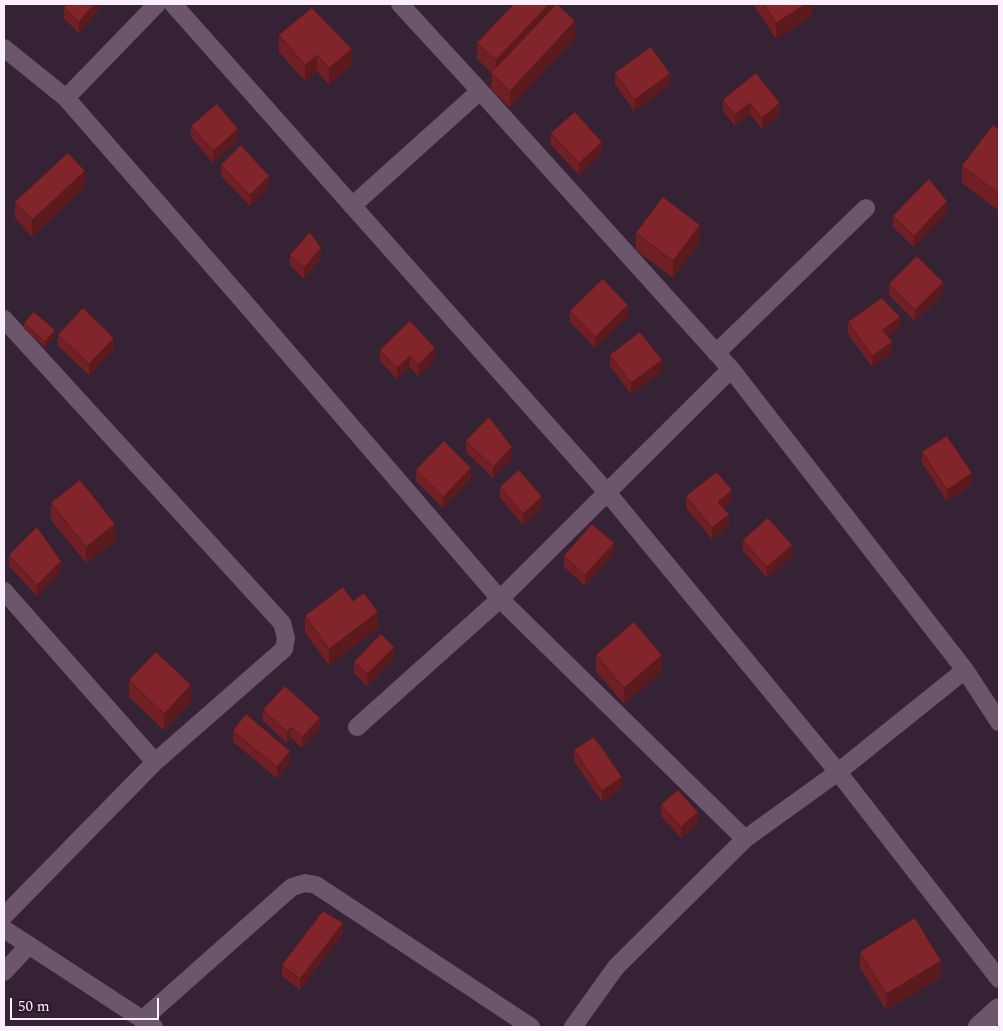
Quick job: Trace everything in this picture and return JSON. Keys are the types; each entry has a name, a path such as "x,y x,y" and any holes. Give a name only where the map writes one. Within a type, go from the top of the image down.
{"street":[{"path":"66,98 157,4"},
{"path":"172,4 606,491 838,772 999,979"},
{"path":"400,4 731,369 965,670 999,722"},
{"path":"4,48 66,98 500,599 745,839"},
{"path":"352,206 480,90"},
{"path":"716,353 866,208"},
{"path":"4,319 282,623 286,638 284,649 155,762 4,916"},
{"path":"357,728 500,599 606,491 731,369"},
{"path":"4,591 155,762"},
{"path":"573,1027 616,967 745,839 838,772 965,670"},
{"path":"4,929 148,1024 292,887 305,883 316,885 531,1027"},
{"path":"4,972 29,945"},
{"path":"979,1027 999,1009"}],"building":[{"path":"67,4 94,4 79,22 64,8"},
{"path":"514,4 549,4 496,60 477,43"},
{"path":"557,4 575,21 510,91 491,73"},
{"path":"764,4 806,4 776,23"},
{"path":"312,8 352,49 329,68 317,55 305,65 279,35"},
{"path":"651,47 670,74 634,100 615,73"},
{"path":"756,73 780,103 762,118 750,103 735,115 723,100"},
{"path":"217,104 238,129 213,151 191,126"},
{"path":"575,112 602,142 579,163 551,133"},
{"path":"993,125 999,130 999,194 962,166"},
{"path":"241,145 269,176 250,195 221,165"},
{"path":"68,153 85,171 32,220 15,202"},
{"path":"929,179 947,201 914,236 893,216"},
{"path":"663,197 700,225 673,261 636,233"},
{"path":"310,232 321,248 304,268 290,255"},
{"path":"917,256 943,282 915,310 889,284"},
{"path":"603,279 628,305 595,337 570,311"},
{"path":"882,298 900,317 883,330 892,342 872,356 848,322"},
{"path":"83,308 114,338 89,364 58,335"},
{"path":"34,312 55,330 45,342 24,323"},
{"path":"410,321 435,348 418,365 410,356 397,368 380,350"},
{"path":"640,332 662,360 631,383 610,355"},
{"path":"489,417 512,447 493,467 466,441"},
{"path":"947,436 972,473 947,490 922,452"},
{"path":"444,441 471,468 443,497 416,470"},
{"path":"519,470 542,497 523,514 500,487"},
{"path":"717,472 732,490 718,502 729,514 712,528 686,496"},
{"path":"80,480 115,524 86,547 51,503"},
{"path":"768,518 792,545 767,567 743,540"},
{"path":"592,524 614,543 585,575 564,556"},
{"path":"37,527 61,561 37,585 9,555"},
{"path":"343,587 353,601 364,593 378,612 329,649 305,616"},
{"path":"634,622 662,655 624,688 596,655"},
{"path":"381,634 394,647 367,674 354,662"},
{"path":"156,652 191,685 164,714 129,680"},
{"path":"285,686 320,718 302,737 291,727 287,732 263,710"},
{"path":"246,714 290,751 277,767 233,731"},
{"path":"594,737 622,777 602,791 574,750"},
{"path":"678,790 698,812 681,827 661,805"},
{"path":"323,911 343,923 300,979 282,965"},
{"path":"915,918 941,961 886,994 860,952"}]}
